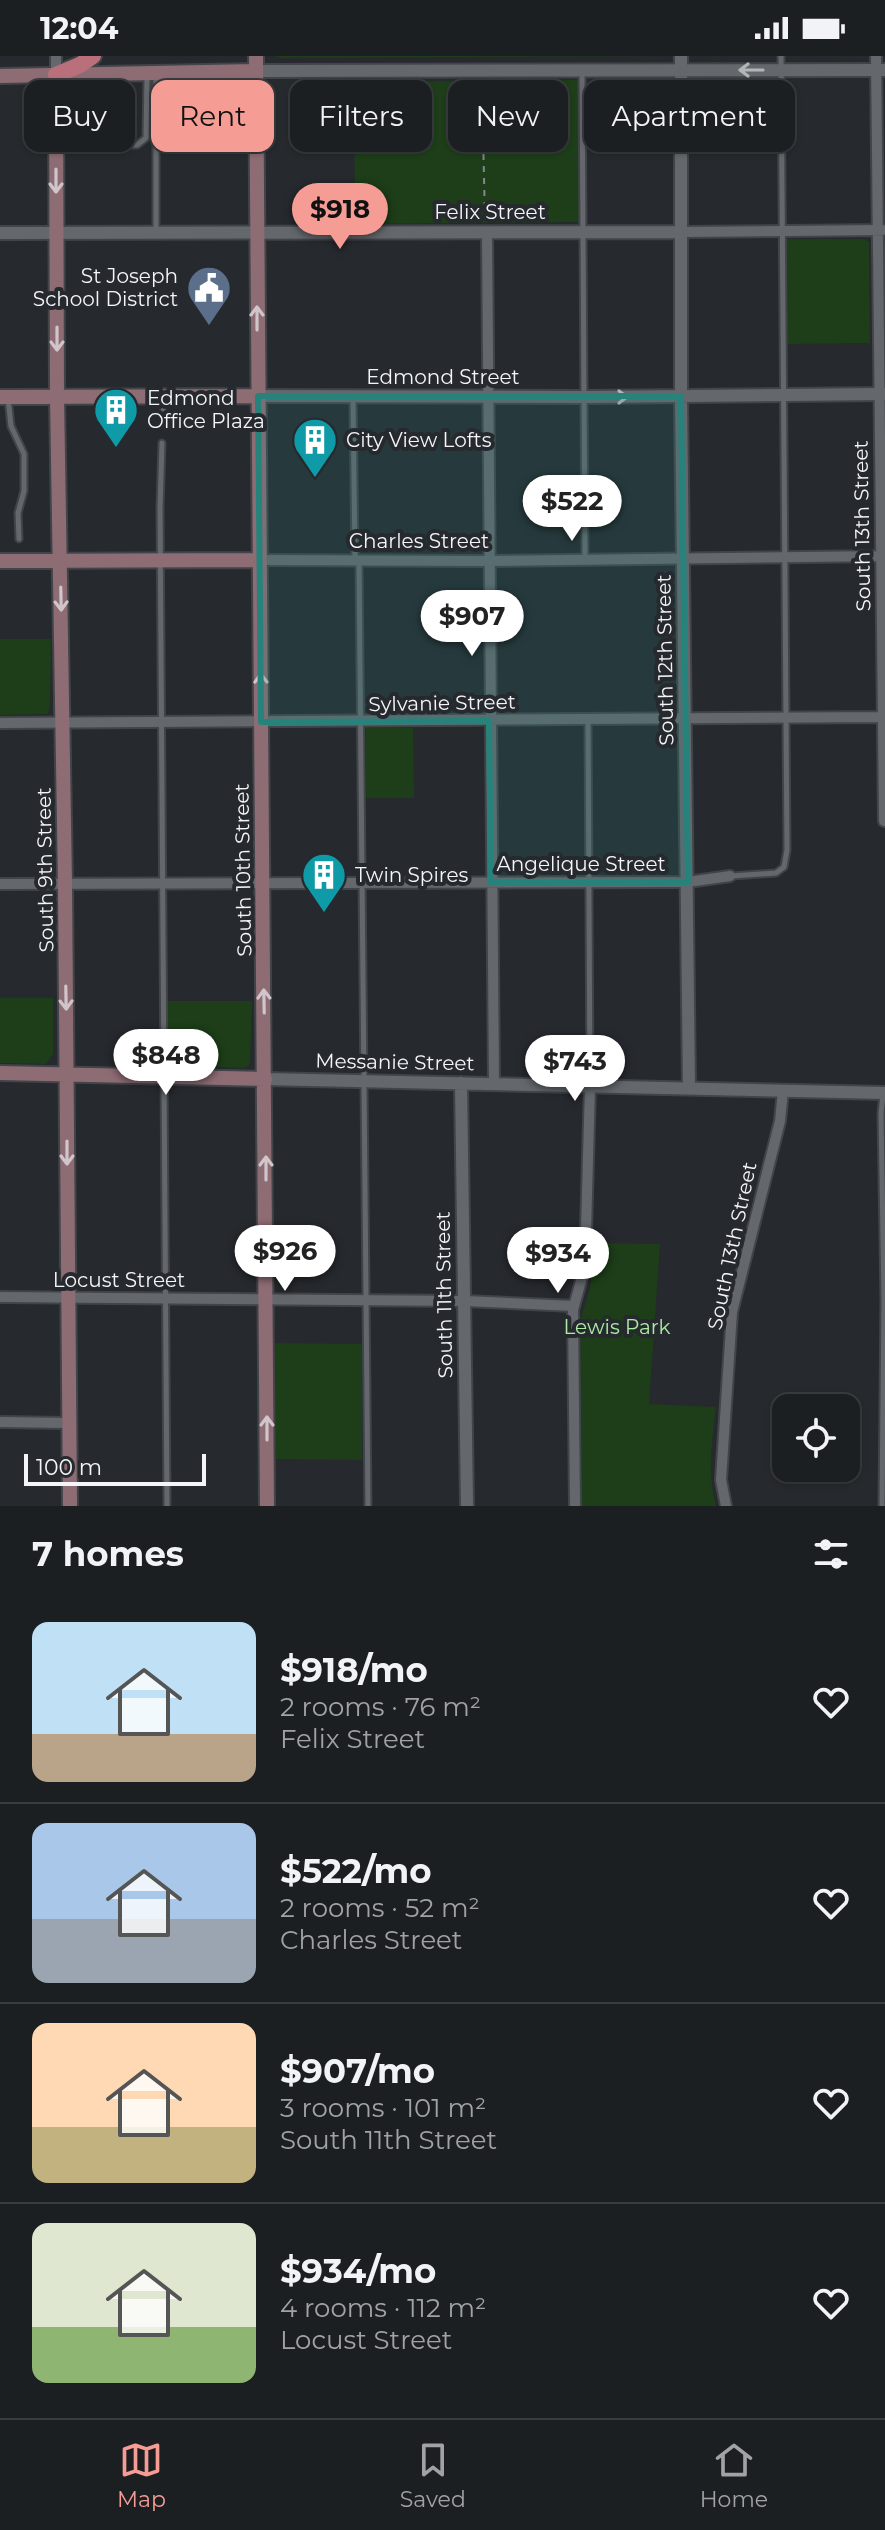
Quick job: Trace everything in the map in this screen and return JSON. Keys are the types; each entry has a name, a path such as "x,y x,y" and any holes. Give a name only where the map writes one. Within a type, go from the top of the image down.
{"main road":[{"path":"56,75 93,56"},
{"path":"0,76 151,74 256,64"},
{"name":"South 10th Street","path":"256,64 267,1506"},
{"name":"South 9th Street","path":"56,75 56,80"},
{"name":"South 9th Street","path":"56,152 70,1506"},
{"name":"Edmond Street","path":"4,397 258,396"},
{"name":"Charles Street","path":"0,561 259,560"},
{"name":"Messanie Street","path":"0,1073 265,1079"}],"street":[{"path":"56,56 56,75"},
{"name":"South 12th Street","path":"681,56 681,396 689,1088"},
{"name":"South 13th Street","path":"876,56 880,70 882,230 884,821"},
{"path":"256,64 681,71 880,70"},
{"path":"486,227 494,1084"},
{"name":"Felix Street","path":"0,233 257,233 486,227 583,232 882,230"},
{"name":"Edmond Street","path":"258,396 882,394"},
{"name":"Charles Street","path":"259,560 488,561 883,556"},
{"name":"Sylvanie Street","path":"0,723 884,717"},
{"name":"Angelique Street","path":"0,884 688,882 730,876"},
{"name":"Messanie Street","path":"265,1079 884,1093"},
{"name":"South 11th Street","path":"461,1083 467,1506"},
{"path":"575,1506 574,1306 585,1266 590,1086"},
{"name":"South 13th Street","path":"726,1506 721,1480 722,1442 732,1312 780,1121 783,1091"},
{"name":"Locust Street","path":"0,1297 465,1301 574,1306"},
{"path":"0,1422 69,1423"}],"lane":[{"path":"730,876 776,873 784,867 787,850 781,56"},
{"path":"582,69 585,559"},
{"path":"103,74 103,80"},
{"path":"135,145 146,138 151,74"},
{"path":"151,74 156,233"},
{"path":"163,419 164,396"},
{"path":"353,396 361,722 368,1506"},
{"path":"4,397 11,426 24,454 24,491 18,513 19,539"},
{"path":"162,443 167,1506"},
{"path":"588,719 590,1086"},
{"path":"882,1506 884,1300 881,1113 884,1093"}],"path":[{"path":"484,152 486,227"}],"highlighted area":[{"path":"258,396 681,396 688,882 491,883 489,721 261,722"}],"green space":[{"path":"273,56 666,56 281,58"},
{"path":"568,80 579,80 579,222 355,224 354,152 432,152 432,81 448,81 448,152 568,152"},
{"path":"786,239 864,239 869,242 870,343 787,344"},
{"path":"0,639 51,639 48,714 0,715"},
{"path":"366,728 413,728 414,798 366,798"},
{"path":"0,998 53,998 53,1054 46,1064 0,1063"},
{"path":"167,1001 252,1001 250,1064 245,1068 167,1065"},
{"name":"Lewis Park","path":"595,1243 660,1244 649,1404 716,1407 711,1469 716,1506 582,1506 580,1321 590,1288"},
{"path":"275,1343 362,1344 362,1460 274,1459"}],"place":[{"name":"St Joseph School District","path":"209,327"},
{"name":"Edmond Office Plaza","path":"116,449"},
{"name":"City View Lofts","path":"315,479"},
{"name":"Twin Spires","path":"324,914"}]}
